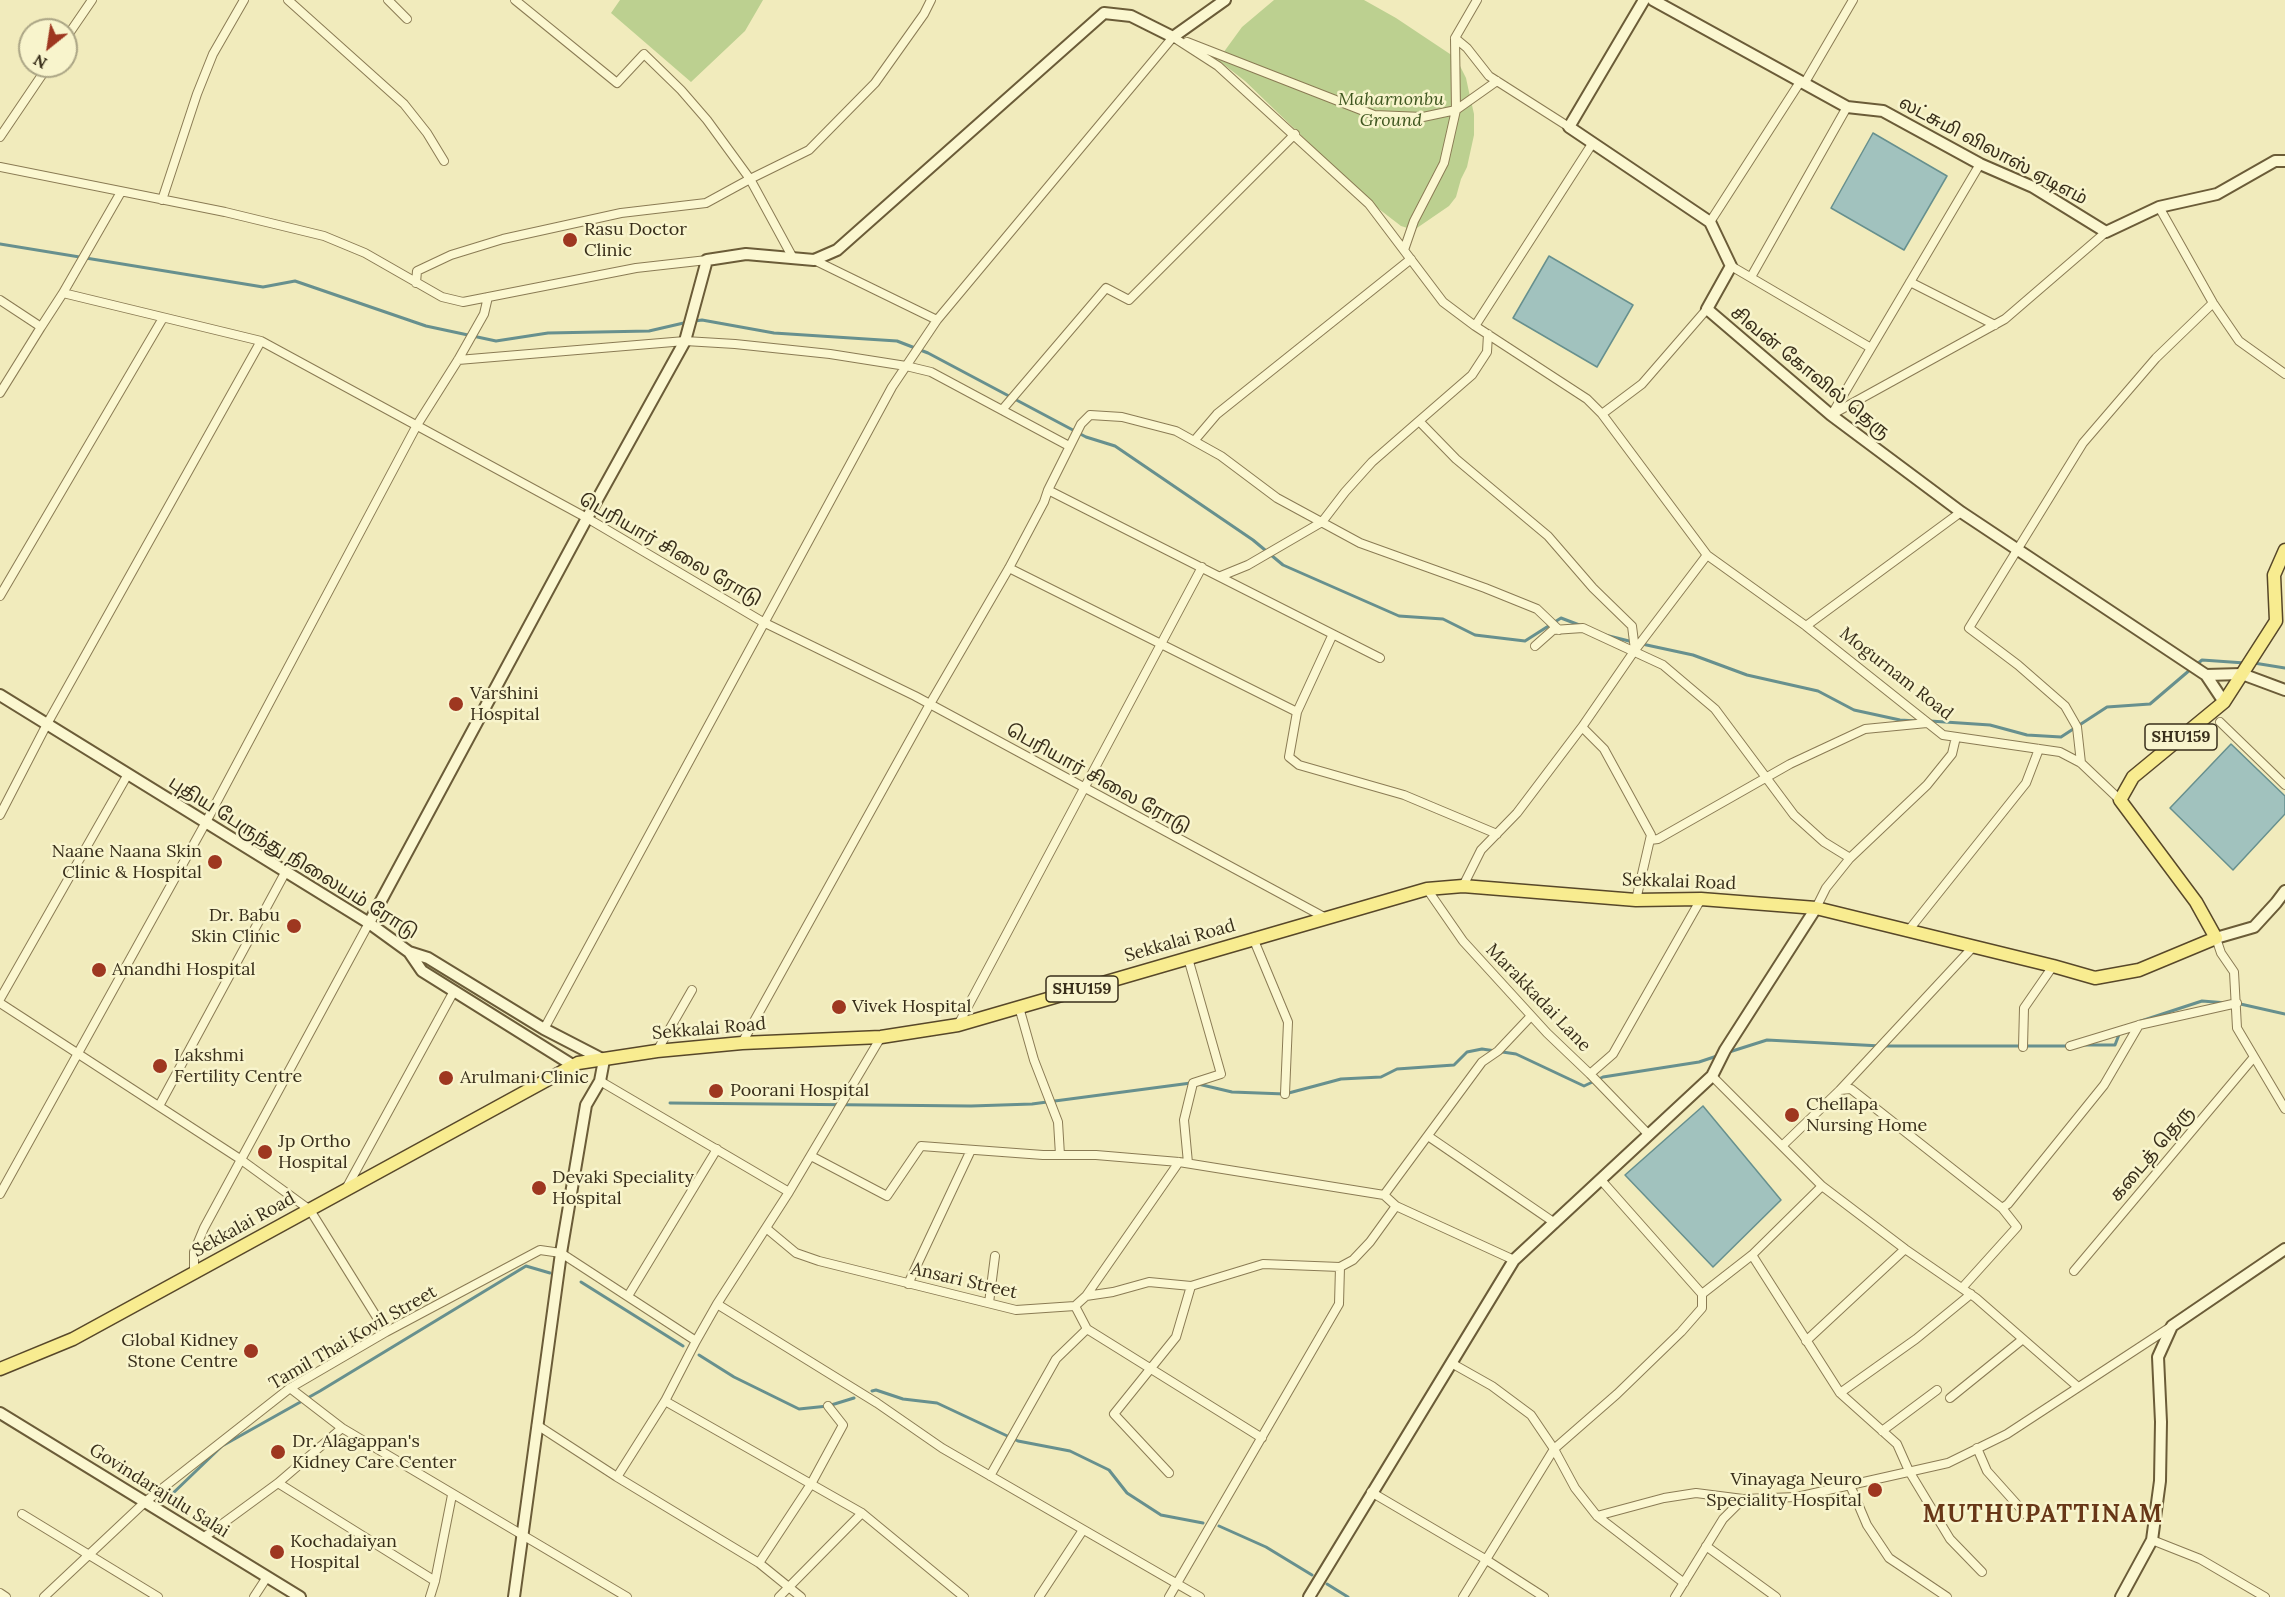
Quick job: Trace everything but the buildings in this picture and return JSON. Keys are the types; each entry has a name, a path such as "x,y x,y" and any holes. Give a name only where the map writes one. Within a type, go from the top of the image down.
{"main road":[{"name":"SHU159","path":"2120,800 2133,777 2224,702 2276,621 2274,575 2285,550"},
{"name":"Mogurnam Road","path":"2120,800 2196,902 2216,938"},
{"name":"Sekkalai Road","path":"0,1369 73,1339 587,1061 657,1051 742,1043 881,1037 958,1025 1427,889 1463,886 1636,900 1701,899 1816,908 2095,978 2139,970 2216,938"}],"street":[{"path":"78,20 92,0"},
{"path":"162,200 196,94 213,54 244,0"},
{"path":"288,0 404,104 444,161"},
{"path":"388,0 408,19"},
{"path":"515,0 617,83 644,54 681,90 707,120 750,179 793,258"},
{"path":"416,284 417,272 450,255 503,239 621,213 706,203 809,150 875,83 924,14 931,0"},
{"path":"544,1029 892,387 938,320 1173,38 1226,0"},
{"path":"1404,250 1414,221 1443,163 1456,110 1455,38 1476,0"},
{"path":"1569,127 1644,0"},
{"path":"1653,0 1847,107 1751,277"},
{"path":"1710,222 1802,83 1853,0"},
{"path":"814,260 837,250 1104,13 1131,16 1173,38 1213,51 1374,116 1422,117 1456,110 1497,81"},
{"name":"Mogurnam Road","path":"1173,38 1218,66 1369,204 1443,302 1475,326 1587,399 1602,414 1707,555 1806,626 1943,735 2060,752 2081,763 2120,800"},
{"path":"1455,38 1467,48 1489,76 1638,172 1710,222 1731,266 1871,348"},
{"path":"0,137 40,78"},
{"name":"லட்சுமி விலாஸ் ஏடிஎம்","path":"1847,107 1883,111 1980,164 2033,187 2106,232"},
{"path":"1002,410 1106,288 1129,300 1295,134"},
{"path":"1475,326 1592,144"},
{"path":"1831,415 2005,319 2106,232 2159,207 2217,194 2275,161 2285,161"},
{"path":"1831,415 1980,164"},
{"path":"0,167 225,212 324,236 365,253 442,297 463,303 636,268 746,254 814,260 938,320"},
{"path":"0,393 63,293 121,192"},
{"path":"2159,207 2213,303 2239,341 2285,374"},
{"path":"1194,441 1217,414 1411,259"},
{"path":"194,1273 194,1252 240,1159 587,518 685,342 707,260"},
{"name":"சிவன் கோவில் தெரு","path":"1731,266 1707,309 1831,415 1961,512 2206,675"},
{"path":"1910,282 1995,325"},
{"name":"பெரியார் சிலை ரோடு","path":"63,293 261,341 587,518 763,622 930,704 1324,917"},
{"path":"0,1194 206,822 417,425 484,314 488,297"},
{"path":"0,300 41,327"},
{"path":"2081,763 2077,727 2065,706 2018,665 1969,628 2083,443 2156,358 2213,303"},
{"path":"1602,414 1641,384 1707,309"},
{"path":"0,596 163,318"},
{"path":"1221,576 1248,565 1322,522 1372,462 1472,375 1487,352 1488,334"},
{"path":"0,815 47,724 261,341"},
{"path":"458,360 685,342 735,344 830,354 931,372 1070,445"},
{"path":"742,1043 1008,568 1044,502 1081,424 1090,415 1122,417 1176,430 1221,456 1277,498 1360,543 1537,609 1559,630"},
{"path":"1419,421 1456,459 1548,536 1593,588 1632,626 1635,650"},
{"path":"1048,490 1325,629 1332,636 1342,637 1380,658"},
{"path":"1806,626 1961,512"},
{"path":"1463,886 1481,850 1517,813 1707,555"},
{"path":"958,1025 1202,567"},
{"path":"1008,568 1297,712"},
{"path":"1535,646 1553,630 1583,628 1663,664 1715,709 1794,815 1824,842 1850,858"},
{"path":"1332,636 1297,712 1289,757 1299,765 1404,795 1497,834"},
{"path":"2206,675 2242,674 2285,690"},
{"path":"2206,675 2224,702"},
{"name":"புதிய பேருந்து நிலையம் ரோடு","path":"0,695 369,923 409,952 428,958 544,1029 604,1060"},
{"path":"2220,722 2285,785"},
{"path":"1650,840 1658,839 1790,765 1865,729 1927,723"},
{"path":"1582,727 1604,749 1651,835 1636,900"},
{"path":"1309,1597 1371,1492 1453,1364 1514,1260 1712,1076 1725,1050 1816,908 1826,888 1850,858 1927,785 1952,754 1956,737"},
{"path":"1908,931 2026,783 2039,748"},
{"path":"128,774 0,1001 240,1159 310,1210 386,1332"},
{"path":"159,1106 285,871"},
{"name":"Marakkadai Lane","path":"1427,889 1463,941 1532,1016 1590,1074 1613,1054 1701,899"},
{"path":"2285,891 2254,927 2216,938 2221,953 2234,972 2237,1028 2285,1109"},
{"path":"1253,938 1288,1022 1285,1094"},
{"path":"1782,1146 1840,1090 1973,946"},
{"path":"409,952 422,971 574,1066"},
{"path":"1188,958 1221,1074 1193,1083 1184,1120 1188,1163"},
{"path":"2023,1047 2024,1008 2053,966"},
{"path":"657,1051 692,990"},
{"path":"345,1191 454,991"},
{"path":"2070,1046 2139,1025 2237,1003"},
{"path":"1019,1007 1034,1060 1058,1122 1060,1155"},
{"path":"1384,1196 1482,1062 1498,1051 1532,1016"},
{"path":"2002,1208 2008,1204 2104,1085 2139,1025"},
{"path":"617,1477 664,1401 717,1304 789,1192 881,1037"},
{"name":"கடைத் தெரு","path":"2074,1271 2254,1057"},
{"path":"514,1597 561,1253 586,1105 600,1081 604,1060"},
{"path":"1590,1074 1649,1135"},
{"path":"1712,1076 1822,1186 1905,1249 1971,1294 2078,1387"},
{"path":"600,1081 789,1192"},
{"path":"1840,1090 1851,1089 2002,1208 2017,1227 1962,1288"},
{"path":"1428,1136 1555,1223"},
{"path":"811,1156 887,1196 921,1146 1060,1155 1096,1155 1188,1163 1384,1196 1396,1206 1514,1260"},
{"path":"628,1296 717,1149"},
{"path":"908,1284 971,1150"},
{"path":"1179,1162 1086,1296 1076,1306 1087,1329 1261,1438"},
{"path":"1463,1597 1554,1449 1617,1394 1681,1332 1702,1308 1702,1294 1601,1180"},
{"path":"1702,1294 1752,1255 1822,1186"},
{"path":"1086,1296 1113,1292 1149,1282 1191,1286 1263,1264 1340,1267 1353,1260 1370,1242 1396,1206"},
{"name":"Ansari Street","path":"766,1228 796,1253 908,1284 1016,1310 1076,1306"},
{"path":"1806,1341 1905,1249"},
{"path":"1597,1516 1664,1498 1696,1493 1743,1499 1797,1497 1948,1463 2007,1434 2285,1249"},
{"name":"Tamil Thai Kovil Street","path":"44,1597 145,1502 290,1388 386,1332 540,1250 561,1253"},
{"path":"561,1253 696,1341"},
{"path":"1752,1255 1840,1393 1897,1444 1909,1471 1950,1539 1982,1572"},
{"path":"989,1303 995,1256"},
{"path":"1169,1597 1339,1304 1340,1267"},
{"path":"1169,1473 1114,1414 1149,1367 1176,1337 1191,1286"},
{"path":"1840,1393 1916,1339 1971,1294"},
{"path":"717,1304 877,1403 942,1448 1200,1597"},
{"path":"2124,1596 2152,1540 2160,1481 2161,1422 2158,1357 2172,1326"},
{"path":"990,1476 1056,1359 1087,1329"},
{"path":"1950,1398 2023,1339"},
{"path":"1453,1364 1492,1386 1531,1415 1554,1449 1575,1488 1597,1516 1684,1583"},
{"path":"290,1388 342,1428 627,1597"},
{"path":"1882,1431 1937,1390"},
{"path":"664,1401 862,1513 964,1597"},
{"path":"759,1563 811,1484 843,1425 828,1406"},
{"name":"Govindarajulu Salai","path":"0,1413 300,1597"},
{"path":"537,1425 617,1477 759,1563 801,1597"},
{"path":"203,1538 278,1483 342,1428"},
{"path":"1977,1448 1987,1471 2030,1519"},
{"path":"278,1483 435,1581"},
{"path":"1850,1485 1867,1525 1889,1558 1947,1597"},
{"path":"1371,1492 1485,1559 1544,1597"},
{"path":"430,1597 452,1495"},
{"path":"1675,1597 1723,1519 1743,1499"},
{"path":"779,1597 862,1513"},
{"path":"22,1514 159,1597"},
{"path":"1040,1597 1083,1530"},
{"path":"2152,1540 2200,1559 2265,1597"},
{"path":"1706,1546 1776,1597"},
{"path":"254,1597 267,1577"},
{"path":"0,1593 6,1597"}],"green space":[{"path":"620,0 763,0 745,31 691,82 611,13"},
{"name":"Maharnonbu Ground","path":"1274,0 1364,0 1396,18 1456,58 1466,78 1474,114 1474,135 1467,167 1456,197 1449,206 1414,230 1401,226 1375,206 1245,81 1218,60 1242,27"}],"water":[{"path":"1873,133 1947,176 1904,250 1831,208"},
{"path":"1549,256 1633,305 1597,367 1513,318"},
{"path":"2231,744 2285,796 2285,814 2233,870 2170,808"},
{"path":"1703,1106 1781,1200 1713,1267 1625,1175"}],"waterway":[{"path":"0,244 263,287 295,281 426,326 496,341 548,333 649,331 688,322"},
{"path":"695,321 702,320 774,333 897,341 928,353 1086,437 1115,446 1253,540 1283,565 1399,616 1443,619 1475,635 1525,641 1561,618 1582,626"},
{"path":"1605,635 1633,642"},
{"path":"1642,644 1693,655 1747,675 1818,691 1854,710 1900,720 1917,721"},
{"path":"2196,665 2202,660 2245,663"},
{"path":"2254,663 2285,668"},
{"path":"1930,721 1990,725 2027,735 2061,737 2107,707 2150,704 2191,669"},
{"path":"2138,1022 2202,1001 2227,1003"},
{"path":"2236,1003 2285,1014"},
{"path":"2081,1045 2115,1045 2120,1032"},
{"path":"1726,1053 1767,1040 1881,1046 2068,1046"},
{"path":"1198,1084 1232,1092 1285,1094 1341,1079 1381,1077 1397,1069 1454,1065 1467,1052 1482,1049 1516,1054 1584,1086 1603,1077 1699,1062 1720,1055"},
{"path":"670,1103 971,1106 1032,1104 1191,1083"},
{"path":"169,1497 222,1446 320,1391 526,1266 550,1273"},
{"path":"581,1282 683,1346"},
{"path":"699,1355 734,1377 799,1409 828,1406 854,1398"},
{"path":"872,1391 876,1390 903,1399 937,1403 1018,1441 1070,1451 1109,1470 1127,1493 1161,1515 1203,1523"},
{"path":"1219,1526 1266,1547 1312,1575"},
{"path":"1327,1584 1348,1597"}],"place":[{"name":"Rasu Doctor Clinic","path":"570,240"},
{"name":"Varshini Hospital","path":"456,704"},
{"name":"Naane Naana Skin Clinic & Hospital","path":"215,862"},
{"name":"Dr. Babu Skin Clinic","path":"294,926"},
{"name":"Anandhi Hospital","path":"99,970"},
{"name":"Vivek Hospital","path":"839,1007"},
{"name":"Lakshmi Fertility Centre","path":"160,1066"},
{"name":"Arulmani Clinic","path":"446,1078"},
{"name":"Poorani Hospital","path":"716,1091"},
{"name":"Chellapa Nursing Home","path":"1792,1115"},
{"name":"Jp Ortho Hospital","path":"265,1152"},
{"name":"Devaki Speciality Hospital","path":"539,1188"},
{"name":"Global Kidney Stone Centre","path":"251,1351"},
{"name":"Dr. Alagappan's Kidney Care Center","path":"278,1452"},
{"name":"Vinayaga Neuro Speciality Hospital","path":"1875,1490"},
{"name":"Kochadaiyan Hospital","path":"277,1552"}],"district":[{"name":"MUTHUPATTINAM","path":"2043,1515"}]}
